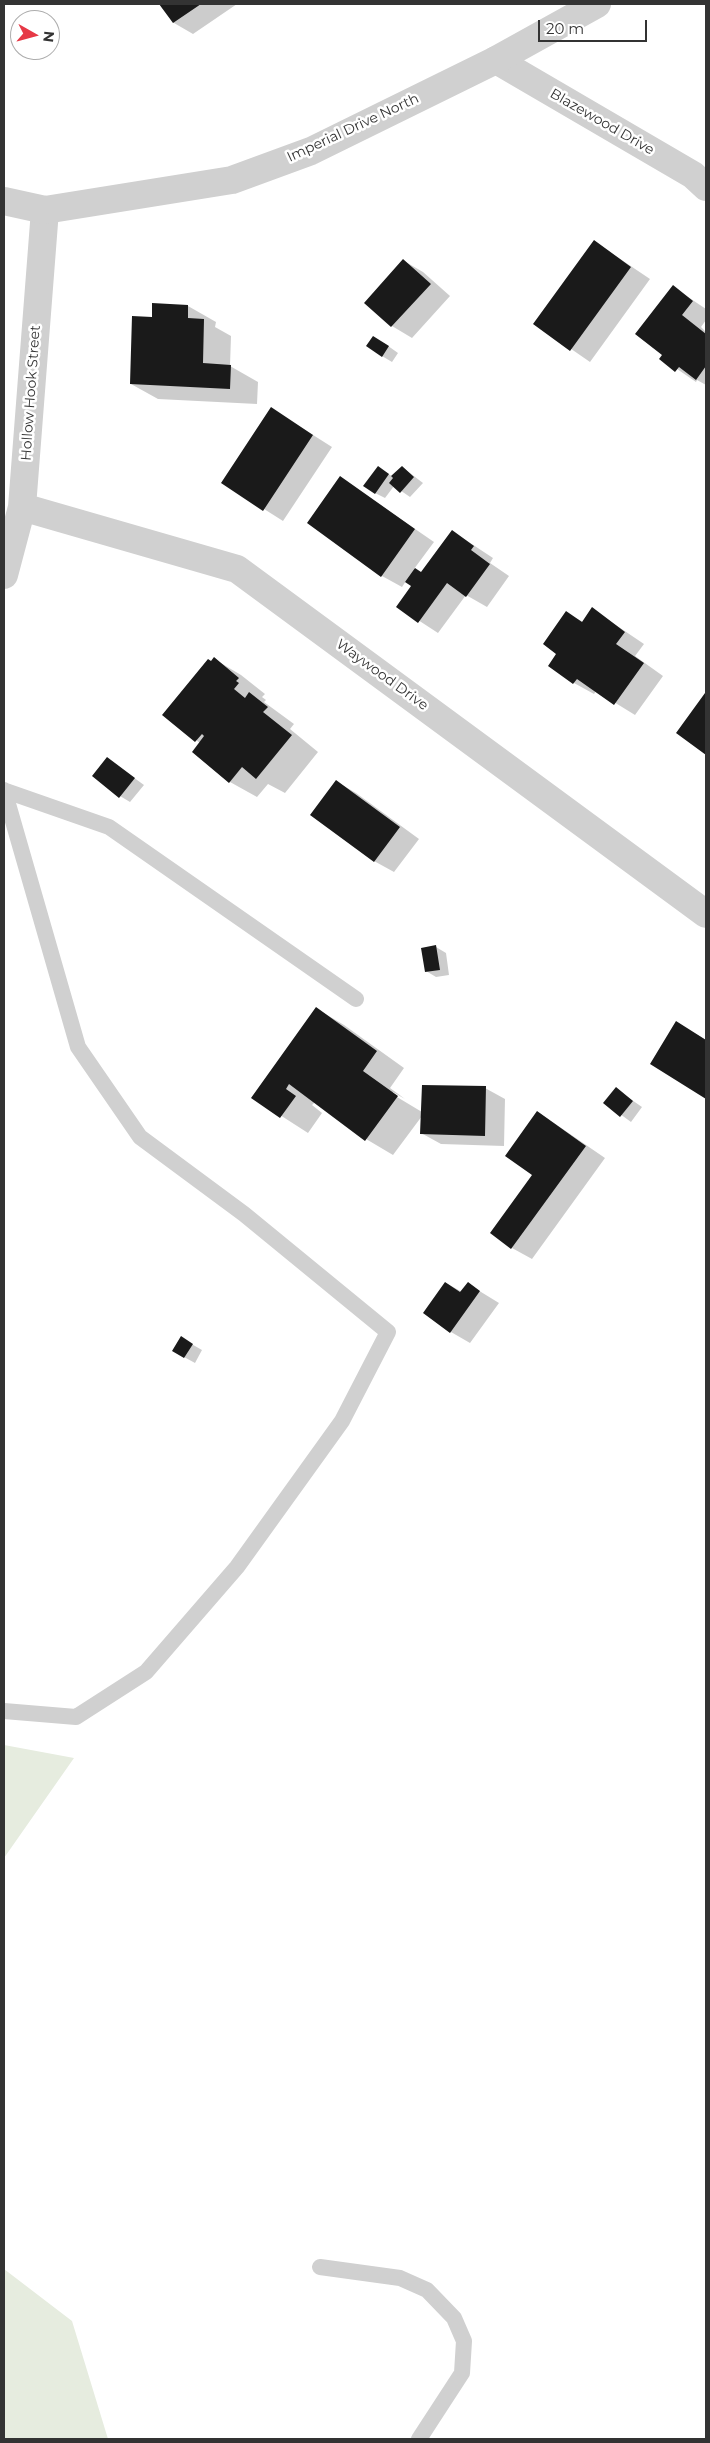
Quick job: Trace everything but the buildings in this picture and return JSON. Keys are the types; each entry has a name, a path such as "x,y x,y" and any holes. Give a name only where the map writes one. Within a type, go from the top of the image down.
{"street":[{"name":"Imperial Drive North","path":"4,201 45,210 232,180 311,151 496,60 597,4"},
{"name":"Blazewood Drive","path":"496,60 694,175 706,187"},
{"name":"Hollow Hook Street","path":"4,575 22,508 45,210"},
{"name":"Waywood Drive","path":"22,508 237,569 706,914"}],"lane":[{"path":"5,791 108,827 356,999"},
{"path":"4,1711 76,1717 146,1672 237,1567 342,1421 388,1332 244,1214 140,1137 78,1047 5,791"},
{"path":"320,2267 400,2278 427,2290 454,2318 464,2342 462,2373 419,2439"}],"shaded area":[{"path":"4,1745 74,1758 4,1858"},
{"path":"4,2269 72,2321 108,2439 4,2439"}]}
